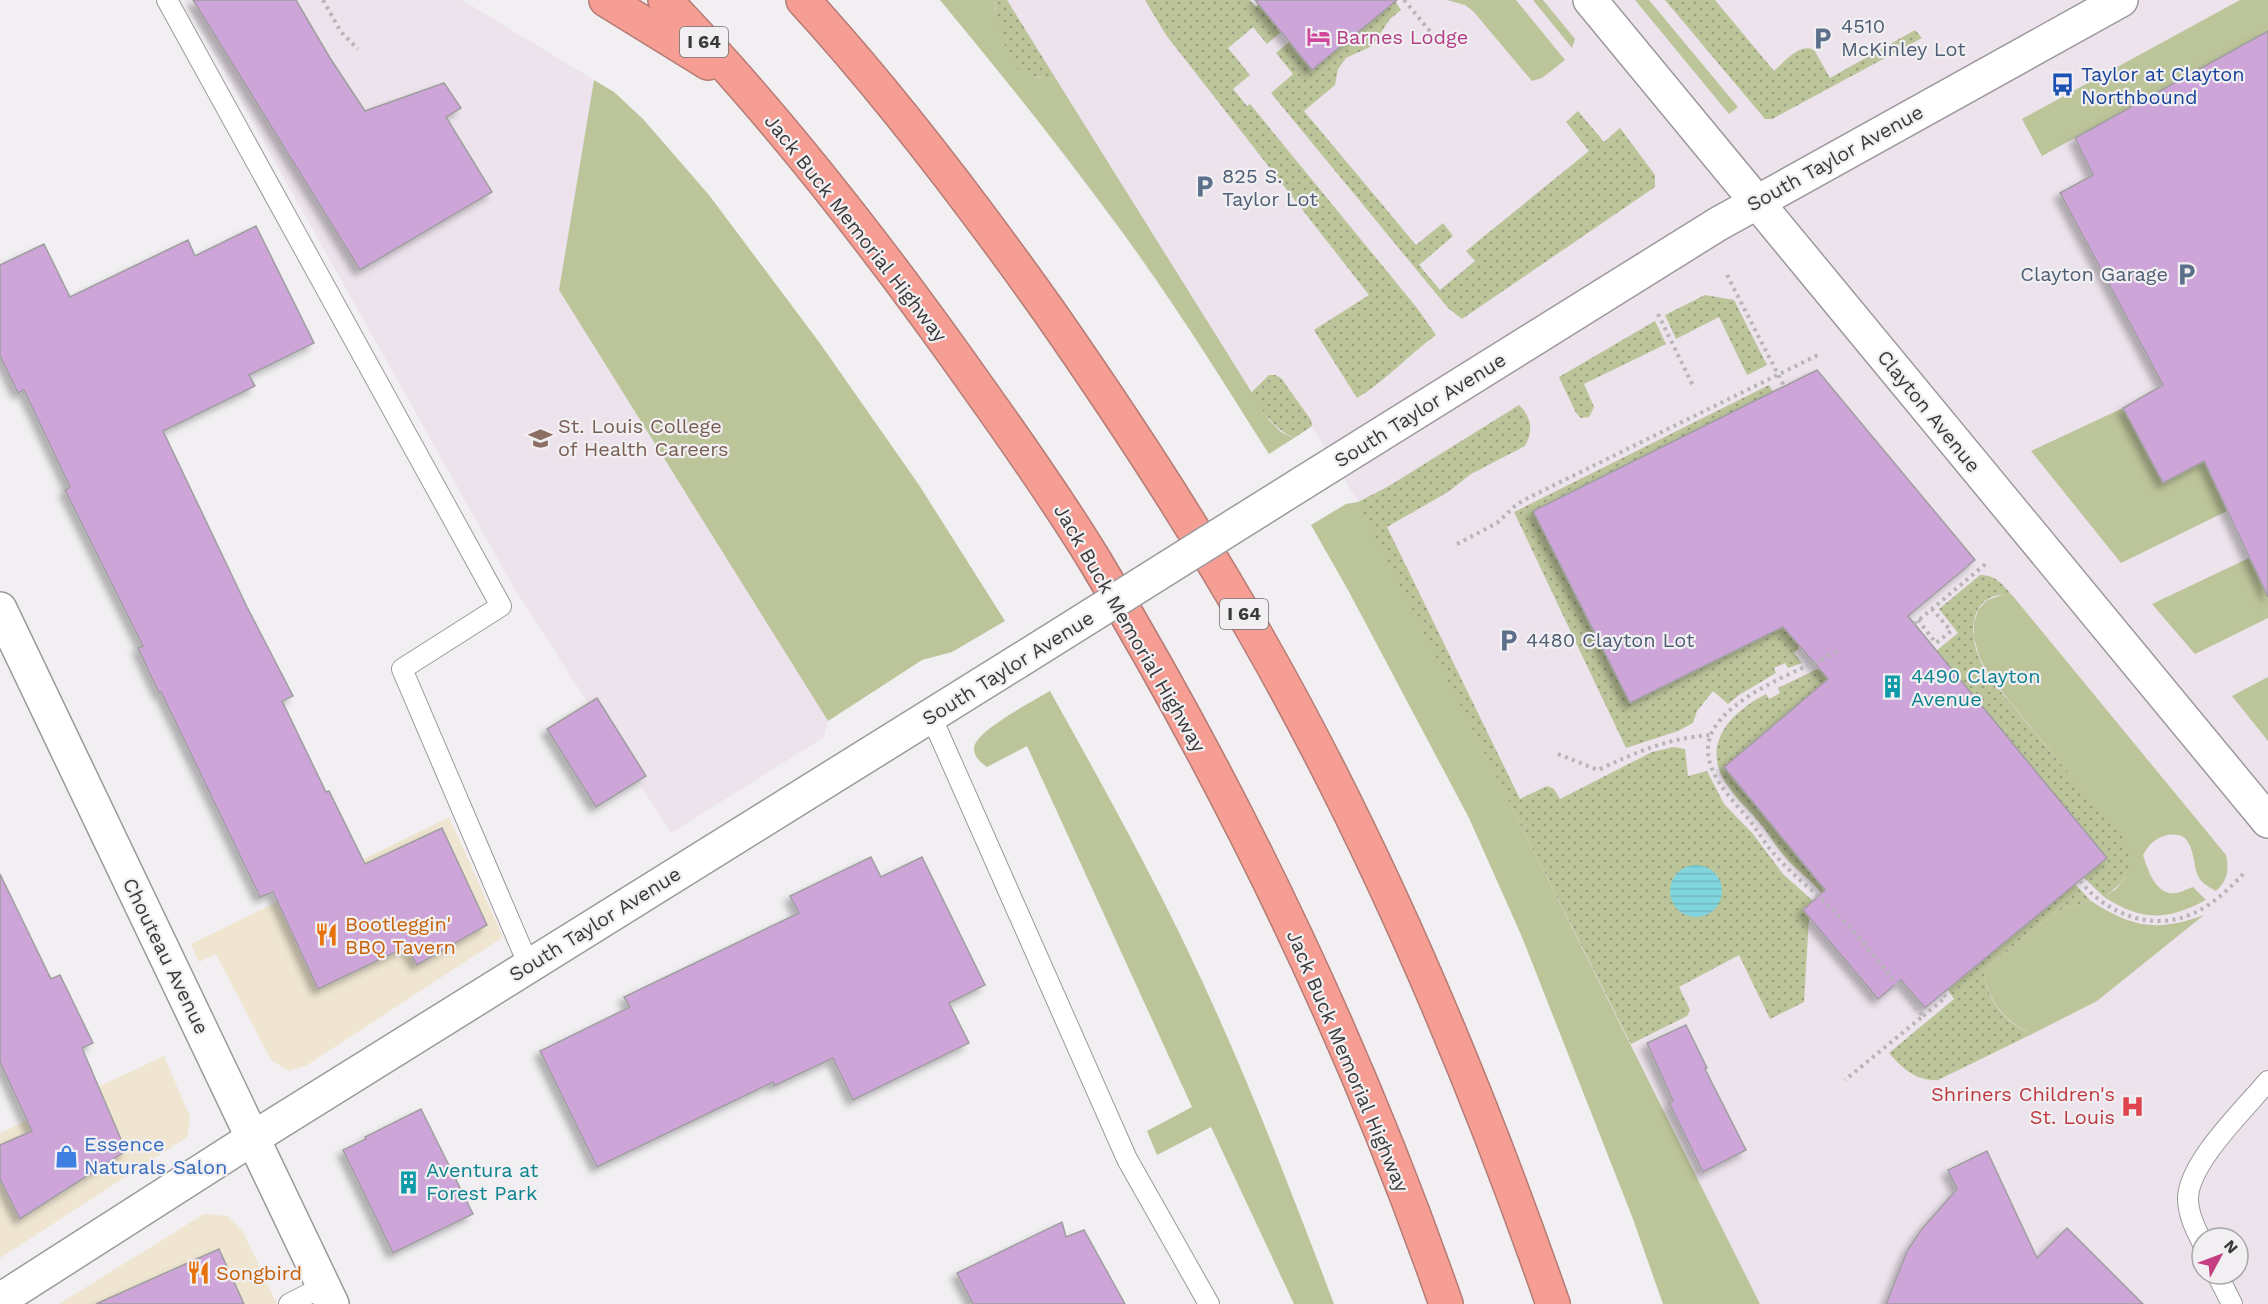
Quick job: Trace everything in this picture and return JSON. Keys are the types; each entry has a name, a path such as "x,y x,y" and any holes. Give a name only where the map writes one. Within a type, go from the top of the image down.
{"highway":[{"path":"606,0 743,85"},
{"name":"Jack Buck Memorial Highway","path":"665,0 743,85 834,195 928,318 1015,440 1099,568 1176,702 1243,826 1309,964 1373,1113 1426,1245 1446,1304"},
{"name":"I 64","path":"803,0 918,136 1010,256 1099,383 1176,501 1258,638 1330,772 1457,1047 1513,1187 1553,1304"}],"street":[{"name":"Clayton Avenue","path":"1590,0 2268,821"},
{"name":"South Taylor Avenue","path":"0,1300 253,1138 1708,230 2121,0"},
{"name":"Chouteau Avenue","path":"0,609 328,1295"}],"lane":[{"path":"167,0 501,606 402,669 529,966"},
{"path":"931,716 1126,1159 1209,1304"},
{"path":"2194,1226 2188,1197 2196,1170 2211,1147 2268,1080"},
{"path":"2239,1116 2268,1097"},
{"path":"2223,1286 2232,1304"},
{"path":"289,1304 328,1295"}],"path":[{"path":"323,0 341,32 358,49"},
{"path":"1404,0 1433,35"},
{"path":"1727,275 1784,386"},
{"path":"1658,314 1694,388"},
{"path":"1457,544 1497,523 1517,504 1528,498 1818,356"},
{"path":"1932,609 1951,631 1936,643 1916,622 1988,562"},
{"path":"1837,652 1745,698 1718,721 1711,735 1707,752 1727,796 1749,820 1774,855 1839,916 1923,1016"},
{"path":"1558,754 1598,770 1660,743 1690,736 1711,735"},
{"path":"2080,881 2100,901 2112,909 2141,920 2168,921 2198,912 2246,871"},
{"path":"1845,1080 1946,998 1943,994"}],"shaded area":[{"name":"St. Louis College of Health Careers","path":"184,0 462,0 594,80 559,290 828,721 824,737 671,833 513,586"},
{"path":"940,0 2268,0 2268,1304 1760,1304 1365,513 1312,427 1269,454 1199,343 1124,235 1020,97"},
{"path":"449,817 503,937 307,1065 289,1071 271,1060 216,954 199,962 191,944"},
{"path":"164,1056 190,1117 187,1137 0,1258 0,1133"},
{"path":"204,1214 227,1216 243,1232 277,1304 59,1304"}],"green space":[{"path":"940,0 994,0 996,12 1035,77 1056,79 1269,420 1281,432 1294,438 1269,454 1180,315 1123,233 1033,115"},
{"path":"994,0 1007,0 1056,79 1028,74 1014,65 1003,38"},
{"path":"1145,0 1250,0 1256,7 1258,4 1281,32 1267,44 1253,27 1228,48 1250,75 1233,89 1247,106 1250,104 1417,308 1436,335 1378,384 1357,398 1314,330 1369,295 1166,35"},
{"path":"1447,0 1516,0 1565,60 1542,78 1532,81 1473,11 1465,5"},
{"path":"1533,0 1543,0 1575,39 1572,48"},
{"path":"1635,0 1649,0 1738,107 1729,114"},
{"path":"1665,0 1715,0 1774,71 1793,54 1809,48 1814,50 1830,78 1915,30 1922,38 1772,119 1765,119"},
{"path":"2240,0 2268,0 2268,31 2042,156 2022,119"},
{"path":"1395,1 1401,10 1390,19 1372,46 1346,58 1338,69 1335,85 1304,111 1416,245 1443,223 1453,236 1419,265 1440,290 1475,261 1466,251 1589,151 1566,122 1578,111 1604,142 1620,128 1655,175 1655,187 1462,319 1448,308 1271,93 1293,74 1276,53 1289,42 1306,63"},
{"path":"594,80 614,92 643,119 709,195 819,342 919,485 1005,621 952,652 922,660 828,721 559,290"},
{"path":"1705,295 1734,300 1767,365 1747,375 1719,317 1676,339 1665,315"},
{"path":"1655,321 1666,344 1584,384 1594,407 1589,417 1581,418 1576,413 1559,377"},
{"path":"1269,375 1281,378 1311,420 1312,426 1294,438 1274,424 1251,393"},
{"path":"1769,385 1773,392 1630,703 1783,627 1800,647 1794,653 1802,663 1788,668 1785,663 1774,668 1776,673 1728,704 1713,691 1697,711 1693,723 1678,731 1626,748 1514,512"},
{"path":"1519,405 1530,424 1530,435 1525,446 1471,474 1448,492 1387,527 1520,799 1547,786 1554,789 1560,799 1652,752 1674,747 1685,749 1688,776 1707,771 1724,804 1753,834 1783,874 1813,901 1803,909 1809,918 1804,1002 1770,1019 1739,955 1679,987 1690,1010 1687,1016 1631,1044 1358,502 1389,486"},
{"path":"2123,408 2163,483 2204,461 2227,511 2121,563 2031,451"},
{"path":"1358,502 1760,1304 1663,1304 1633,1219 1522,937 1469,818 1311,525 1346,504"},
{"path":"2249,558 2268,596 2268,618 2195,654 2152,604"},
{"path":"1980,575 1995,578 2012,595 1992,597 1983,602 1977,611 1973,633 1981,663 2001,691 2116,828 2128,846 2131,860 2128,873 2115,889 2104,897 2084,878 2107,858 1936,651 1958,633 1939,609"},
{"path":"2005,594 2012,595 2226,855 2227,874 2216,891 2199,878 2193,854 2187,840 2182,836 2174,834 2160,837 2143,855 2153,880 2163,890 2168,893 2177,893 2193,887 2206,900 2179,912 2154,915 2130,911 2104,897 2116,889 2126,876 2123,840 1988,674 1979,656 1974,638 1974,623 1978,610 1987,600"},
{"path":"1832,662 1839,670 1724,767 1826,890 1822,894 1786,858 1762,825 1736,798 1721,774 1717,759 1717,746 1729,722 1752,702 1766,694 1769,699 1780,693 1778,688"},
{"path":"2268,677 2268,741 2232,696"},
{"path":"1050,691 1139,853 1208,994 1265,1126 1334,1304 1294,1304 1211,1127 1157,1155 1147,1131 1192,1107 1027,746 987,767 978,759 974,751 977,741 984,733"},
{"path":"2075,884 2091,901 2064,908 2052,915 1990,965 1984,975 1990,995 2000,1011 2014,1024 2032,1034 1938,1080 1917,1076 1899,1064 1889,1053 1954,999 1948,990"},
{"path":"2091,901 2120,917 2146,924 2172,924 2204,915 2097,1001 2032,1034 2014,1024 2000,1011 1990,994 1984,975 1990,965 2052,915 2064,908"}],"water":[{"path":"1691,865 1701,865 1715,872 1722,891 1715,910 1701,917 1691,917 1681,913 1674,906 1670,896 1670,886 1674,876 1681,869"}],"building":[{"path":"193,0 296,0 365,111 444,83 461,108 446,117 492,192 360,270"},
{"name":"Barnes Lodge","path":"1255,0 1397,0 1312,70"},
{"name":"Clayton Garage","path":"2268,31 2268,597 2204,461 2163,483 2123,408 2163,385 2060,193 2093,175 2075,138"},
{"path":"256,226 314,343 249,375 255,386 163,431 247,607 293,696 282,701 326,792 329,791 365,864 442,828 487,925 417,965 406,947 318,989 273,892 260,897 138,648 143,646 65,490 70,487 24,390 18,393 0,356 0,265 44,244 70,297 188,240 195,256"},
{"name":"4490 Clayton Avenue","path":"1817,370 1975,560 1908,616 2107,858 1925,1008 1901,980 1878,999 1803,910 1825,890 1724,767 1828,679 1783,627 1630,703 1533,511"},
{"path":"597,698 646,776 596,807 547,729"},
{"path":"871,857 881,877 922,857 985,985 949,1003 969,1043 853,1100 833,1058 774,1086 773,1082 597,1167 540,1051 630,1007 624,997 799,913 790,896"},
{"path":"0,874 51,979 60,975 93,1043 82,1048 126,1151 20,1219 0,1179 0,1145 32,1131 0,1062"},
{"path":"1686,1025 1707,1068 1705,1069 1746,1150 1703,1172 1669,1103 1673,1101 1647,1043"},
{"name":"Aventura at Forest Park","path":"421,1109 473,1214 393,1253 343,1150"},
{"path":"1987,1151 2037,1258 2067,1228 2143,1304 1886,1304 1907,1251 1921,1230 1957,1189 1948,1170"},
{"path":"1062,1222 1066,1237 1084,1230 1125,1304 973,1304 957,1273"},
{"name":"Songbird","path":"219,1249 244,1304 96,1304"}],"place":[{"name":"Barnes Lodge","path":"1318,37"},
{"name":"4510 McKinley Lot","path":"1823,38"},
{"name":"Taylor at Clayton Northbound","path":"2063,85"},
{"name":"825 S. Taylor Lot","path":"1204,187"},
{"name":"Clayton Garage","path":"2186,274"},
{"name":"St. Louis College of Health Careers","path":"540,438"},
{"name":"4480 Clayton Lot","path":"1508,640"},
{"name":"4490 Clayton Avenue","path":"1893,687"},
{"name":"Bootleggin' BBQ Tavern","path":"327,935"},
{"name":"Shriners Children's St. Louis","path":"2133,1106"},
{"name":"Essence Naturals Salon","path":"66,1156"},
{"name":"Aventura at Forest Park","path":"408,1182"},
{"name":"Songbird","path":"198,1273"}]}
